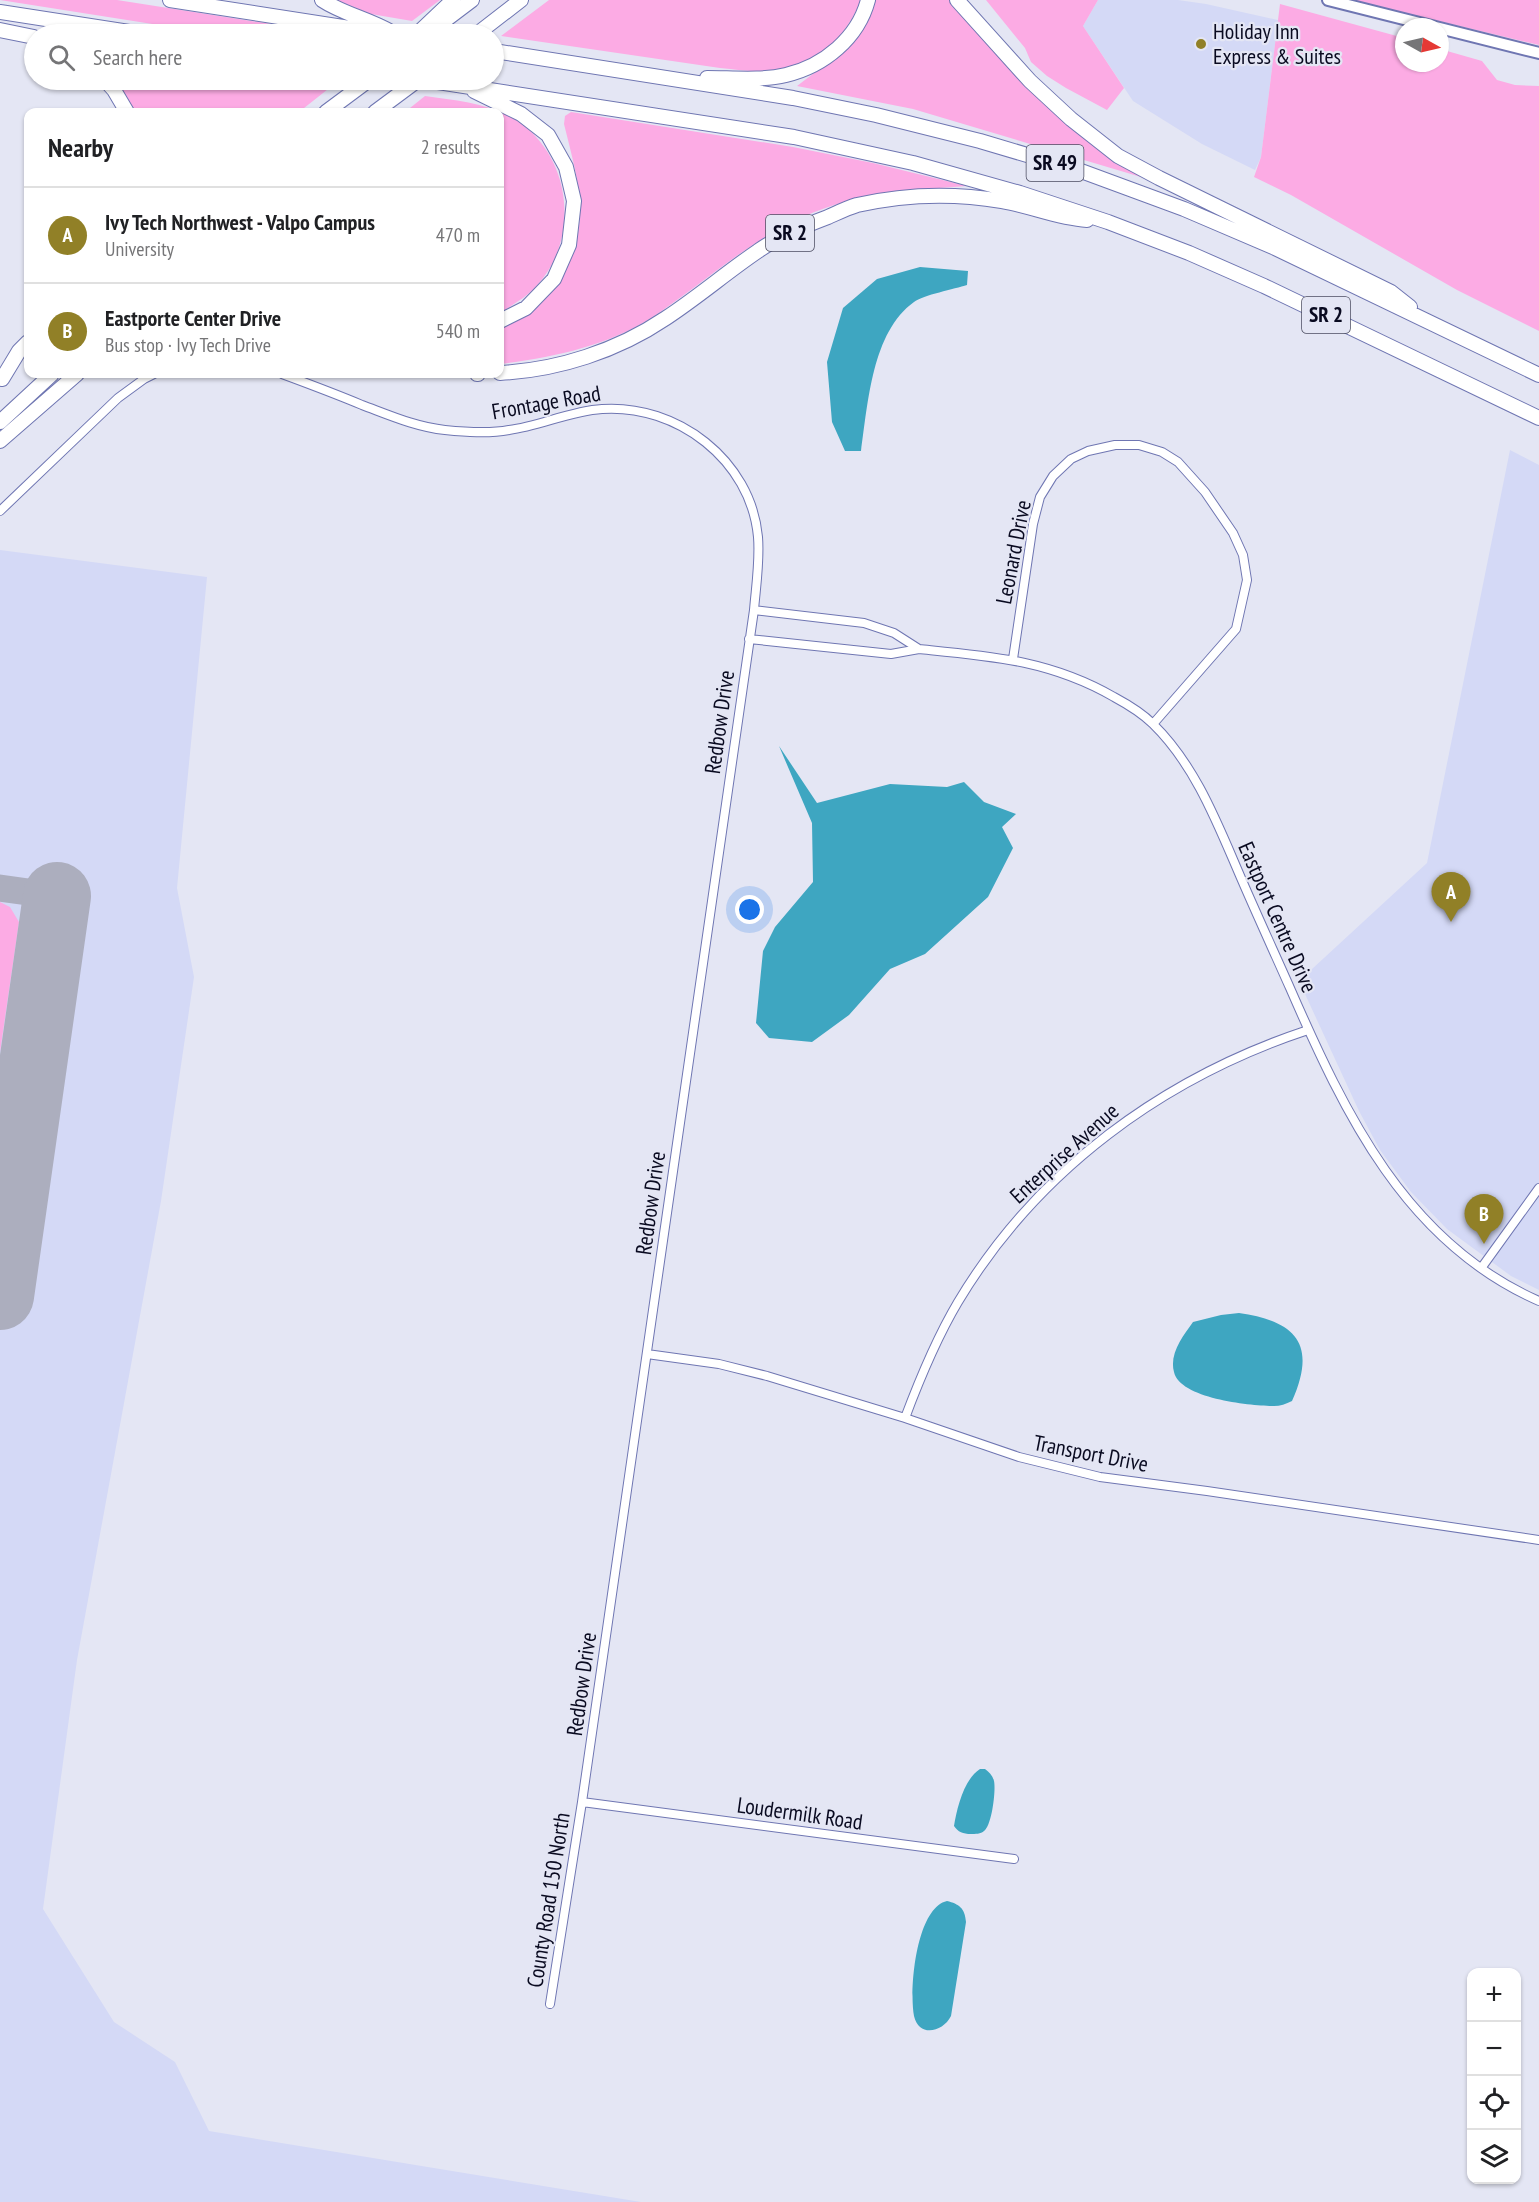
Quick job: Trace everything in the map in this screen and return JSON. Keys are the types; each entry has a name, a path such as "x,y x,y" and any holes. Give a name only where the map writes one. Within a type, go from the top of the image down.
{"highway":[{"path":"170,0 324,24"},
{"path":"322,0 337,10 379,24"},
{"path":"428,24 453,0"},
{"path":"441,24 472,0"},
{"path":"490,24 521,0"},
{"path":"657,77 759,78 786,75 804,69 820,61 845,41 862,16 868,0"},
{"name":"SR 2","path":"957,0 1030,81 1071,119 1118,156 1391,292 1430,323 1539,375"},
{"path":"0,12 77,24"},
{"path":"0,30 24,36"},
{"name":"SR 49","path":"504,53 774,95 876,115 980,141 1081,171 1184,209 1430,323"},
{"path":"114,90 124,108"},
{"path":"331,108 356,90"},
{"path":"381,108 406,90"},
{"path":"394,108 411,90"},
{"path":"477,90 496,96 548,135 566,167 574,201 570,245 554,279 526,308 504,319"},
{"name":"SR 49","path":"496,96 794,137 978,180 1108,222"},
{"name":"SR 2","path":"504,373 523,372 564,364 620,345 666,319 760,249 805,225 856,206 907,197 956,196 1004,201 1067,219 1108,222 1189,253 1264,286 1539,418"},
{"path":"1,380 24,346"},
{"path":"1,380 24,358"},
{"path":"0,422 48,378"},
{"path":"0,441 72,378"}],"street":[{"path":"1328,0 1539,53"},
{"path":"0,511 118,398 148,378"},
{"name":"Frontage Road","path":"293,378 415,424 443,429 507,431 600,409 627,409 653,414 677,424 704,439 724,460 746,495 758,537 758,571 754,610"},
{"name":"Leonard Drive","path":"1013,659 1033,524 1040,497 1053,476 1071,459 1088,451 1115,445 1139,445 1162,452 1178,462 1205,492 1233,533 1243,555 1247,580 1236,629 1153,724"},
{"name":"Redbow Drive","path":"582,1802 754,610"},
{"name":"Eastport Centre Drive","path":"754,610 864,622 894,633 919,649"},
{"name":"Eastport Centre Drive","path":"749,639 891,654 919,649 1013,659 1089,682 1125,703 1153,724 1178,754 1209,804 1308,1030 1344,1105 1382,1168 1434,1231 1482,1267 1539,1301"},
{"name":"Enterprise Avenue","path":"904,1418 935,1344 958,1302 1000,1240 1038,1196 1076,1160 1168,1092 1265,1044 1308,1030"},
{"path":"1482,1267 1539,1188"},
{"name":"Transport Drive","path":"646,1354 719,1364 767,1376 904,1418 1018,1457 1100,1477 1539,1540"},
{"name":"Loudermilk Road","path":"582,1802 1014,1859"},
{"name":"County Road 150 North","path":"550,2004 582,1802"}],"shaded area":[{"path":"0,0 117,0 271,24 152,24"},
{"path":"336,0 440,0 412,21 371,14"},
{"path":"549,0 861,0 848,25 830,46 807,61 780,70 750,71 720,68 504,36 504,34"},
{"path":"874,0 952,0 1054,113 1110,157 1151,180 913,109 797,86 847,48 863,28"},
{"path":"986,0 1098,0 1083,26 1124,88 1107,110 1047,76 1031,62 1025,48"},
{"path":"1098,0 1178,0 1278,20 1261,157 1255,170 1202,144 1133,101 1083,26"},
{"path":"1351,0 1539,0 1539,45 1449,23 1449,18 1426,18"},
{"path":"1280,4 1395,36 1395,72 1449,72 1449,52 1482,61 1497,80 1515,85 1539,86 1539,331 1457,290 1291,195 1254,177 1261,157"},
{"path":"121,90 327,90 304,108 132,108"},
{"path":"425,96 489,108 410,108"},
{"path":"571,112 793,147 873,163 967,186 883,194 823,209 782,227 762,239 634,328 578,349 504,363 504,325 532,310 554,288 572,256 577,237 580,200 564,124 565,116"},
{"path":"504,114 528,129 544,147 556,168 563,191 564,215 561,239 554,261 541,281 523,298 504,310"},
{"path":"1510,450 1539,465 1539,1290 1511,1276 1447,1229 1411,1192 1380,1150 1359,1111 1299,981 1427,863"},
{"path":"0,550 207,577 177,888 194,977 161,1201 77,1660 43,1909 114,2022 175,2062 209,2131 641,2202 0,2202"},
{"path":"0,902 10,907 19,922 0,1052"}],"water":[{"path":"920,267 968,271 967,285 918,299 900,315 889,331 874,370 861,451 845,451 832,422 827,362 843,308 877,279"},
{"path":"779,746 817,803 890,784 947,787 964,782 984,802 1016,814 1002,827 1013,848 988,897 925,954 890,969 849,1015 812,1042 769,1038 756,1023 763,951 775,927 813,882 812,823"},
{"path":"1239,1313 1275,1322 1297,1339 1302,1351 1302,1365 1292,1401 1274,1406 1234,1402 1202,1395 1179,1381 1174,1372 1173,1359 1178,1345 1193,1322"},
{"path":"980,1769 985,1769 994,1781 991,1815 983,1832 963,1833 954,1826 957,1811 962,1794 974,1774"},
{"path":"947,1901 961,1907 966,1922 951,2016 943,2026 926,2030 921,2028 914,2016 913,1988 917,1951 928,1918 936,1907"}],"taxiway":[{"path":"0,888 57,896"}],"runway":[{"path":"0,1296 57,896"}],"place":[{"name":"Holiday Inn Express & Suites","path":"1201,44"},
{"name":"Ivy Tech Northwest - Valpo Campus","path":"1451,922"},
{"name":"Eastporte Center Drive","path":"1484,1244"}]}
